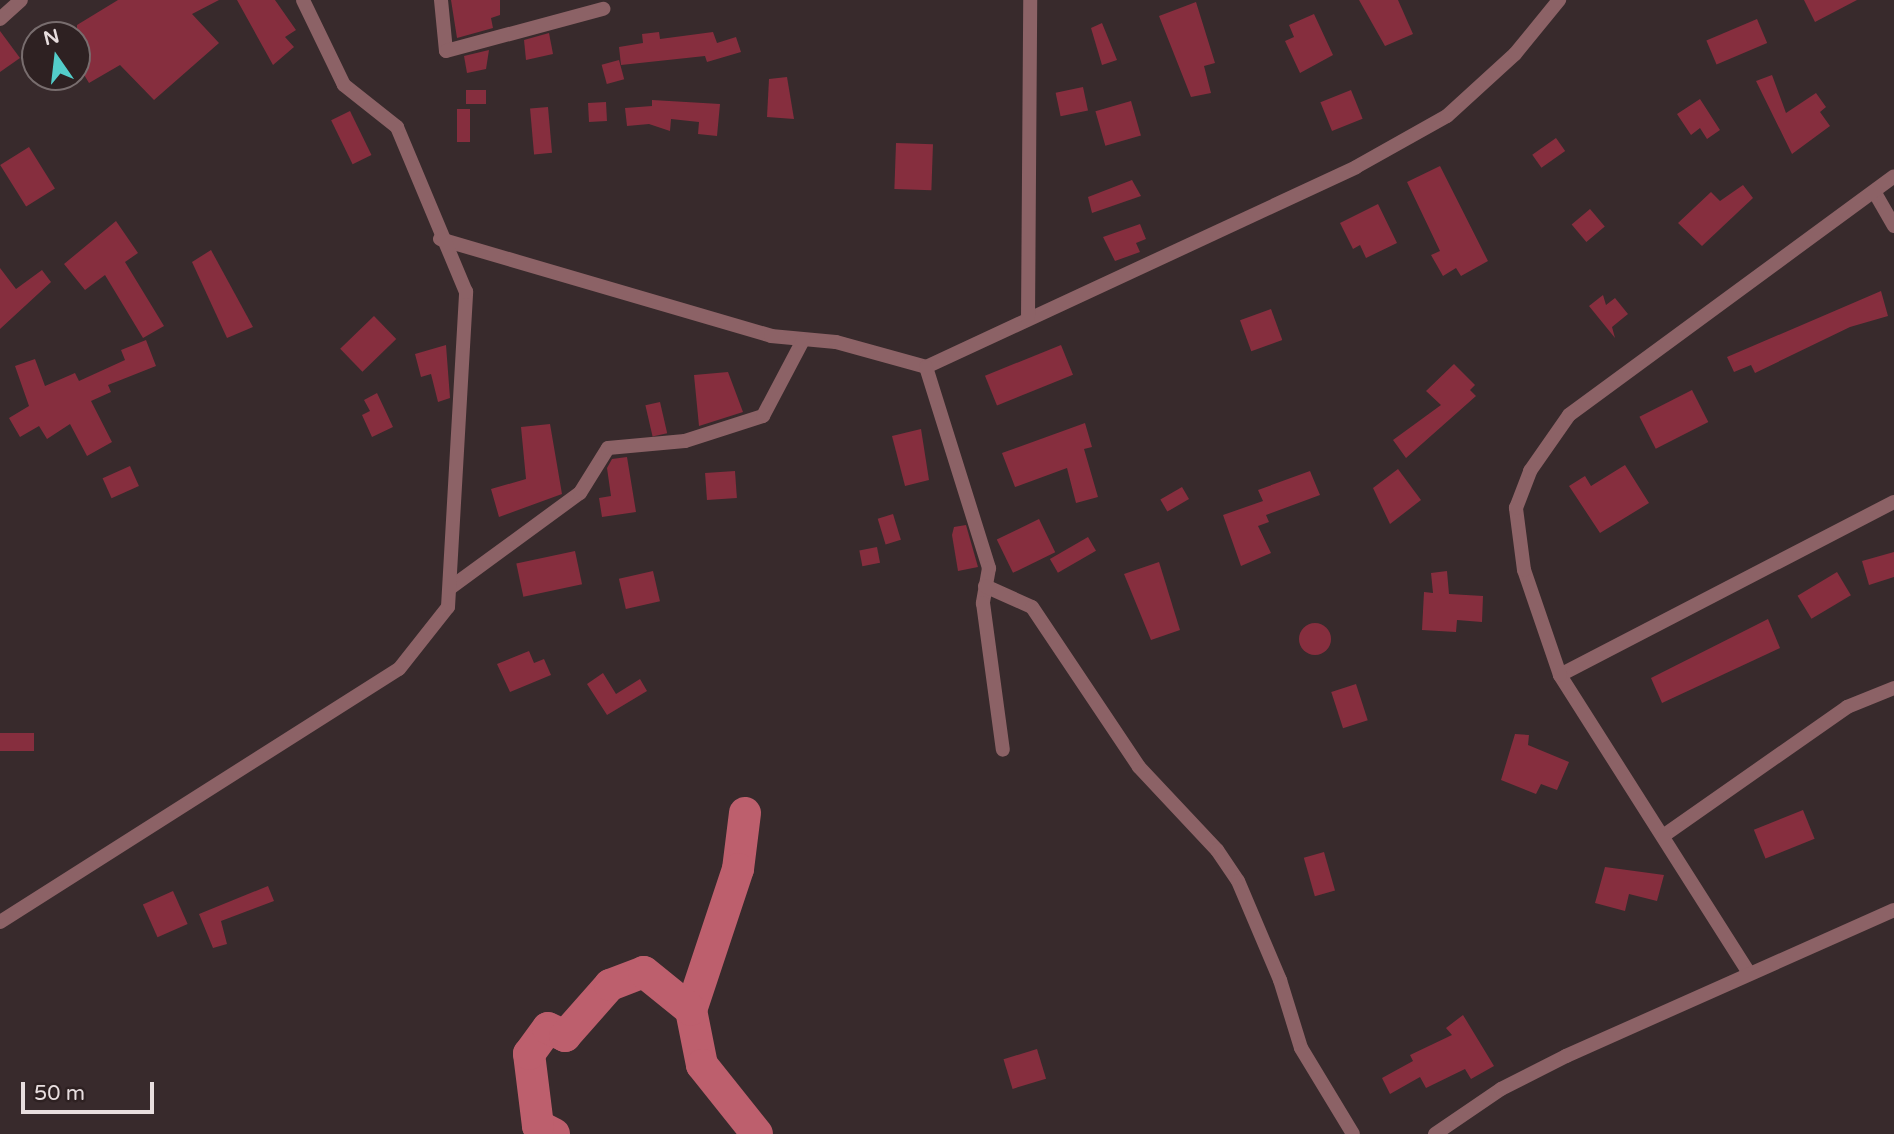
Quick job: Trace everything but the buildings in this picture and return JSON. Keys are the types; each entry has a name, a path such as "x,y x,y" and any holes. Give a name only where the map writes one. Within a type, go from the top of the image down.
{"street":[{"path":"0,19 21,0"},
{"path":"0,922 399,669 449,607 466,292 440,239 434,206 397,127 344,85 303,0"},
{"path":"441,0 446,51 603,9"},
{"path":"1028,320 1030,0"},
{"path":"440,239 803,340 836,342 926,367 1356,167 1447,116 1515,54 1559,0"},
{"path":"1749,973 1560,675 1524,570 1516,508 1530,471 1569,415 1875,193 1894,176"},
{"path":"1875,193 1894,226"},
{"path":"450,588 580,493 608,448 685,441 763,416 803,340"},
{"path":"926,367 989,568 985,586 1003,750"},
{"path":"1560,675 1894,502"},
{"path":"985,586 1032,607 1139,767 1217,850 1238,881 1280,980 1301,1048 1353,1134"},
{"path":"1663,836 1847,707 1894,688"},
{"path":"1435,1134 1501,1089 1749,973 1894,910"}],"waterway":[{"path":"745,813 738,869 691,1010 702,1065 757,1134"},
{"path":"554,1134 538,1126 529,1054 548,1028 565,1036 610,985 644,972 691,1010"}]}
